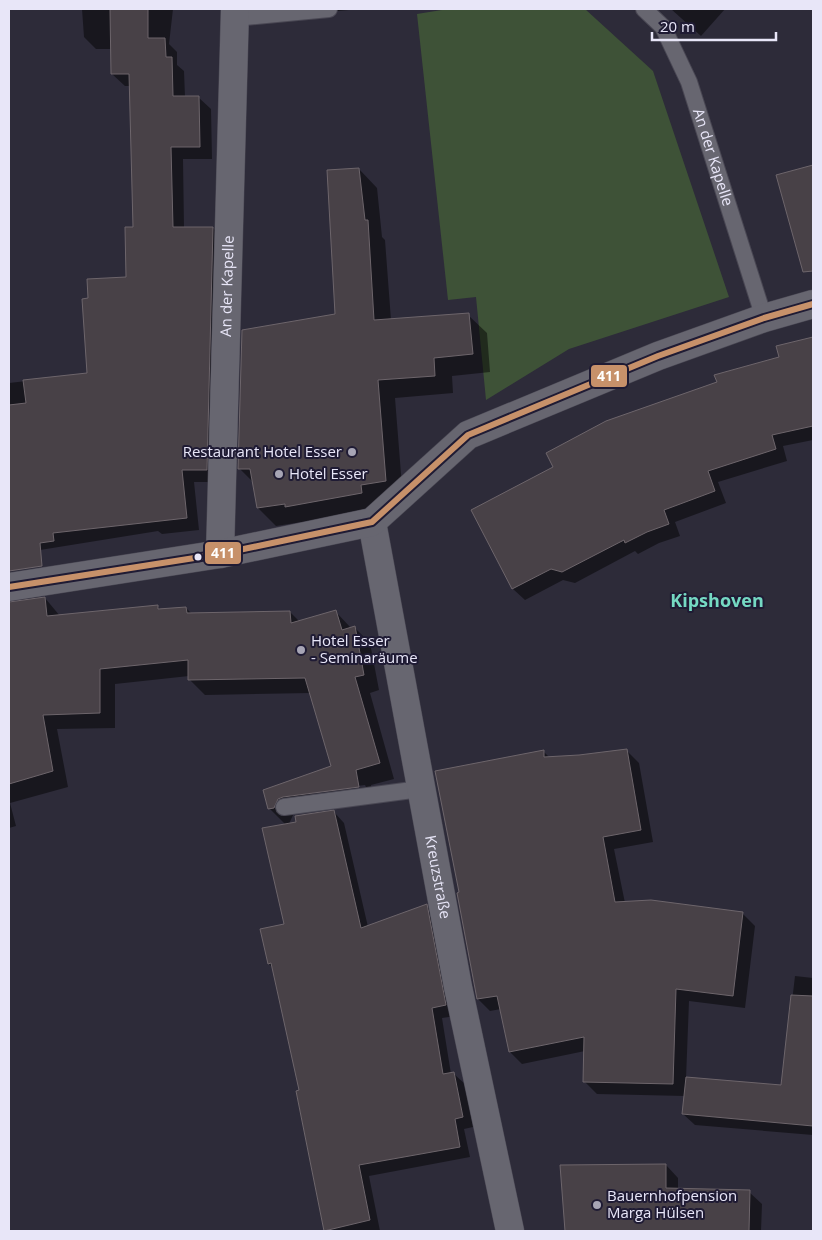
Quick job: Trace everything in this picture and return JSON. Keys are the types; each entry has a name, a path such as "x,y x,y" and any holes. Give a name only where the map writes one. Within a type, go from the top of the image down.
{"street":[{"name":"An der Kapelle","path":"220,554 234,13"},
{"path":"9,587 220,554 372,522 468,435 658,356 764,318 813,304"},
{"name":"Kreuzstraße","path":"372,522 458,987 510,1231"}],"lane":[{"name":"An der Kapelle","path":"234,13 329,9"},
{"name":"An der Kapelle","path":"644,9 663,27 689,82 764,318"},
{"path":"284,808 420,788"}],"green space":[{"path":"448,9 585,9 653,71 729,297 569,349 486,400 476,297 448,300 417,14"}],"building":[{"path":"110,9 148,9 148,38 165,38 166,57 172,57 173,96 199,96 200,147 171,147 173,227 213,227 207,470 182,470 187,518 53,533 54,541 40,543 42,566 9,571 9,405 26,403 23,380 87,373 82,299 88,298 87,279 126,277 125,227 133,227 129,74 111,74"},
{"path":"813,165 813,271 803,272 776,175"},
{"path":"359,168 365,220 368,220 374,320 469,313 473,354 434,358 435,376 378,380 386,481 361,485 362,493 285,507 285,504 257,508 250,469 238,469 242,330 335,314 327,170"},
{"path":"813,337 813,426 772,435 776,449 708,471 715,491 664,510 669,524 625,543 624,540 562,572 551,569 512,589 471,510 553,467 546,453 606,421 717,382 714,375 779,357 776,346"},
{"path":"45,597 47,616 158,605 158,609 186,607 187,613 290,611 291,623 336,610 342,630 355,626 364,675 355,677 380,763 356,770 359,787 283,797 278,799 274,808 268,809 263,790 331,766 305,678 188,680 188,660 100,669 100,713 43,715 53,771 9,784 9,602"},
{"path":"627,749 641,830 603,837 615,902 651,900 743,912 733,996 676,989 673,1084 583,1082 584,1037 509,1052 497,996 477,999 457,893 459,892 435,771 544,750 544,757"},
{"path":"334,810 361,928 427,904 446,1005 432,1008 443,1074 454,1072 463,1117 455,1119 460,1147 359,1165 370,1220 324,1231 296,1091 299,1090 271,963 268,964 260,929 284,924 262,828 296,822 295,816"},
{"path":"791,995 813,996 813,1126 682,1114 686,1077 781,1085"},
{"path":"666,1164 666,1188 750,1190 749,1231 565,1231 560,1165"}],"transit line":[{"name":"411","path":"9,587 220,554 372,522 468,435 658,356 764,318 813,304"}],"place":[{"name":"Restaurant Hotel Esser","path":"352,452"},
{"name":"Hotel Esser","path":"279,474"},
{"name":"Hotel Esser - Seminaräume","path":"301,650"},
{"name":"Bauernhofpension Marga Hülsen","path":"597,1205"}],"district":[{"name":"Kipshoven","path":"717,601"}]}
